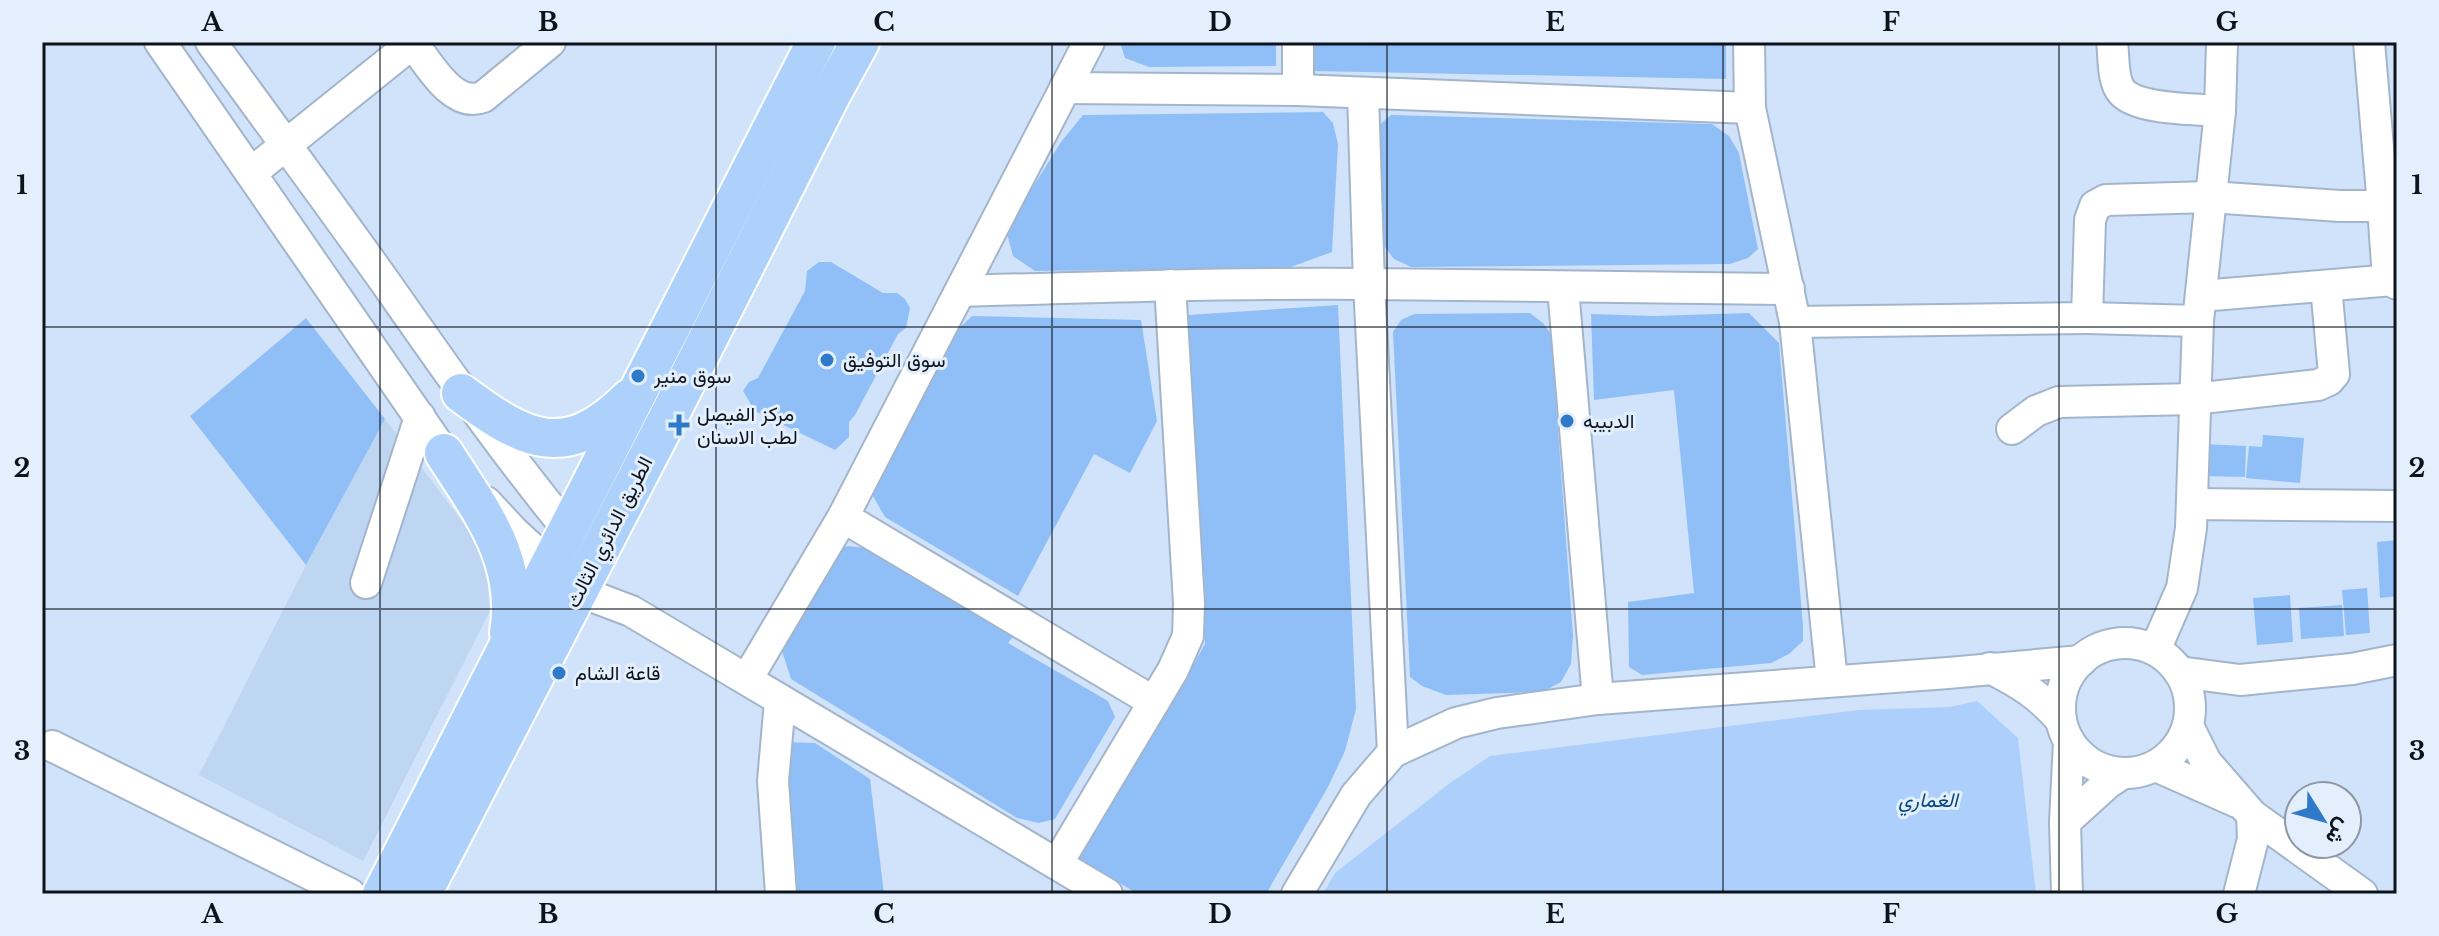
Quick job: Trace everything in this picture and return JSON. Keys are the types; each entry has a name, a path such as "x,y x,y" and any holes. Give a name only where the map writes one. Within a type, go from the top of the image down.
{"main road":[{"name":"الطريق الدائري الثالث","path":"382,894 816,42"},
{"name":"الطريق الدائري الثالث","path":"422,894 860,42"},
{"path":"461,393 517,430 536,437 557,439 580,434 601,423 643,385"},
{"path":"444,453 492,528 505,558 512,614 507,649"}],"street":[{"path":"160,42 444,453 514,532 549,564 586,576 631,611 1107,894"},
{"path":"211,42 461,393 521,474 568,530 586,576"},
{"path":"251,173 413,42 452,93 474,100 483,97 550,42"},
{"path":"747,679 843,517 1089,42"},
{"path":"1298,42 1298,90"},
{"path":"1749,42 1750,108 1795,322 1832,681"},
{"path":"2112,42 2117,82 2121,91 2133,99 2149,104 2220,111"},
{"path":"2155,650 2182,588 2190,541 2194,399 2220,111 2222,42"},
{"path":"1795,322 2087,318 2200,308 2326,286 2395,282 2387,265 2387,199 2369,42"},
{"path":"1065,88 1298,90 1750,108"},
{"path":"1363,93 1369,284 1393,752"},
{"path":"2087,318 2090,220 2095,206 2106,200 2210,197 2340,206 2387,199"},
{"path":"961,291 1170,285 1369,284 1789,289"},
{"path":"1057,864 1173,670 1188,636 1189,603 1170,285"},
{"path":"2012,429 2036,411 2059,402 2194,399 2318,385 2329,380 2334,374 2334,362 2326,286"},
{"path":"1563,288 1598,699"},
{"path":"366,583 420,417"},
{"path":"2192,504 2397,506"},
{"path":"843,517 1154,702"},
{"path":"2067,894 2065,730 2061,698 2068,677 2081,661 2097,650 2116,644 2136,644 2155,650 2179,672 2187,687 2189,716 2206,762 2247,810 2253,839 2239,894"},
{"path":"2179,672 2240,680 2352,669 2397,660"},
{"path":"1297,894 1356,795 1393,752 1456,723 1497,713 1598,699 2081,661"},
{"path":"1990,668 2036,695 2083,758 2102,769 2123,773"},
{"path":"2065,822 2123,773 2156,766 2179,744 2189,716 2240,680"},
{"path":"780,701 773,781 781,894"},
{"path":"52,746 350,894"},
{"path":"2156,766 2247,810 2362,894"}],"shaded area":[{"path":"385,419 485,552 490,611 363,861 199,775 306,565"}],"green space":[{"name":"الغماري","path":"1977,701 2018,738 2036,894 1323,894 1335,873 1450,783 1490,756 1859,710 1950,707"}],"building":[{"path":"1120,42 1276,42 1276,66 1149,67 1125,58"},
{"path":"1313,42 1726,42 1726,79 1312,71"},
{"path":"1323,112 1333,123 1338,144 1332,252 1288,268 1035,271 1013,256 1006,230 1061,142 1083,115"},
{"path":"1391,115 1712,124 1729,136 1739,153 1758,249 1748,258 1730,264 1411,267 1394,259 1381,242 1378,126"},
{"name":"سوق التوفيق","path":"819,262 831,262 883,293 897,293 910,308 906,328 898,334 849,422 849,437 835,450 755,411 743,391 749,382 758,378 805,291 807,271"},
{"path":"1338,305 1356,709 1345,751 1328,787 1266,894 1138,894 1076,857 1205,644 1205,596 1188,315"},
{"path":"1530,313 1551,334 1573,636 1571,664 1561,682 1542,692 1446,695 1422,686 1410,677 1393,332 1401,320 1414,314"},
{"path":"1749,313 1779,343 1803,641 1789,654 1771,663 1642,675 1629,667 1628,602 1694,593 1674,390 1594,400 1591,314"},
{"path":"972,316 1141,320 1157,421 1130,473 1094,454 1018,596 885,517 873,496 873,482 954,333"},
{"path":"306,318 385,419 306,565 190,416"},
{"path":"2263,435 2304,438 2300,483 2246,478 2249,446 2262,447"},
{"path":"2202,444 2246,446 2245,477 2200,476"},
{"path":"2397,540 2397,596 2380,598 2377,542"},
{"path":"847,546 868,548 1017,632 1008,643 1108,701 1115,717 1055,819 1039,823 1017,818 791,679 782,651 835,553"},
{"path":"2367,588 2370,633 2346,635 2342,590"},
{"path":"2290,595 2293,642 2257,645 2253,598"},
{"path":"2342,605 2344,636 2301,639 2299,608"},
{"path":"784,742 815,743 870,779 884,894 792,894"}],"place":[{"name":"سوق التوفيق","path":"827,360"},
{"name":"سوق منير","path":"638,376"},
{"name":"الدبيبه","path":"1567,421"},
{"name":"مركز الفيصل لطب الاسنان","path":"679,425"},
{"name":"قاعة الشام","path":"559,673"}]}
